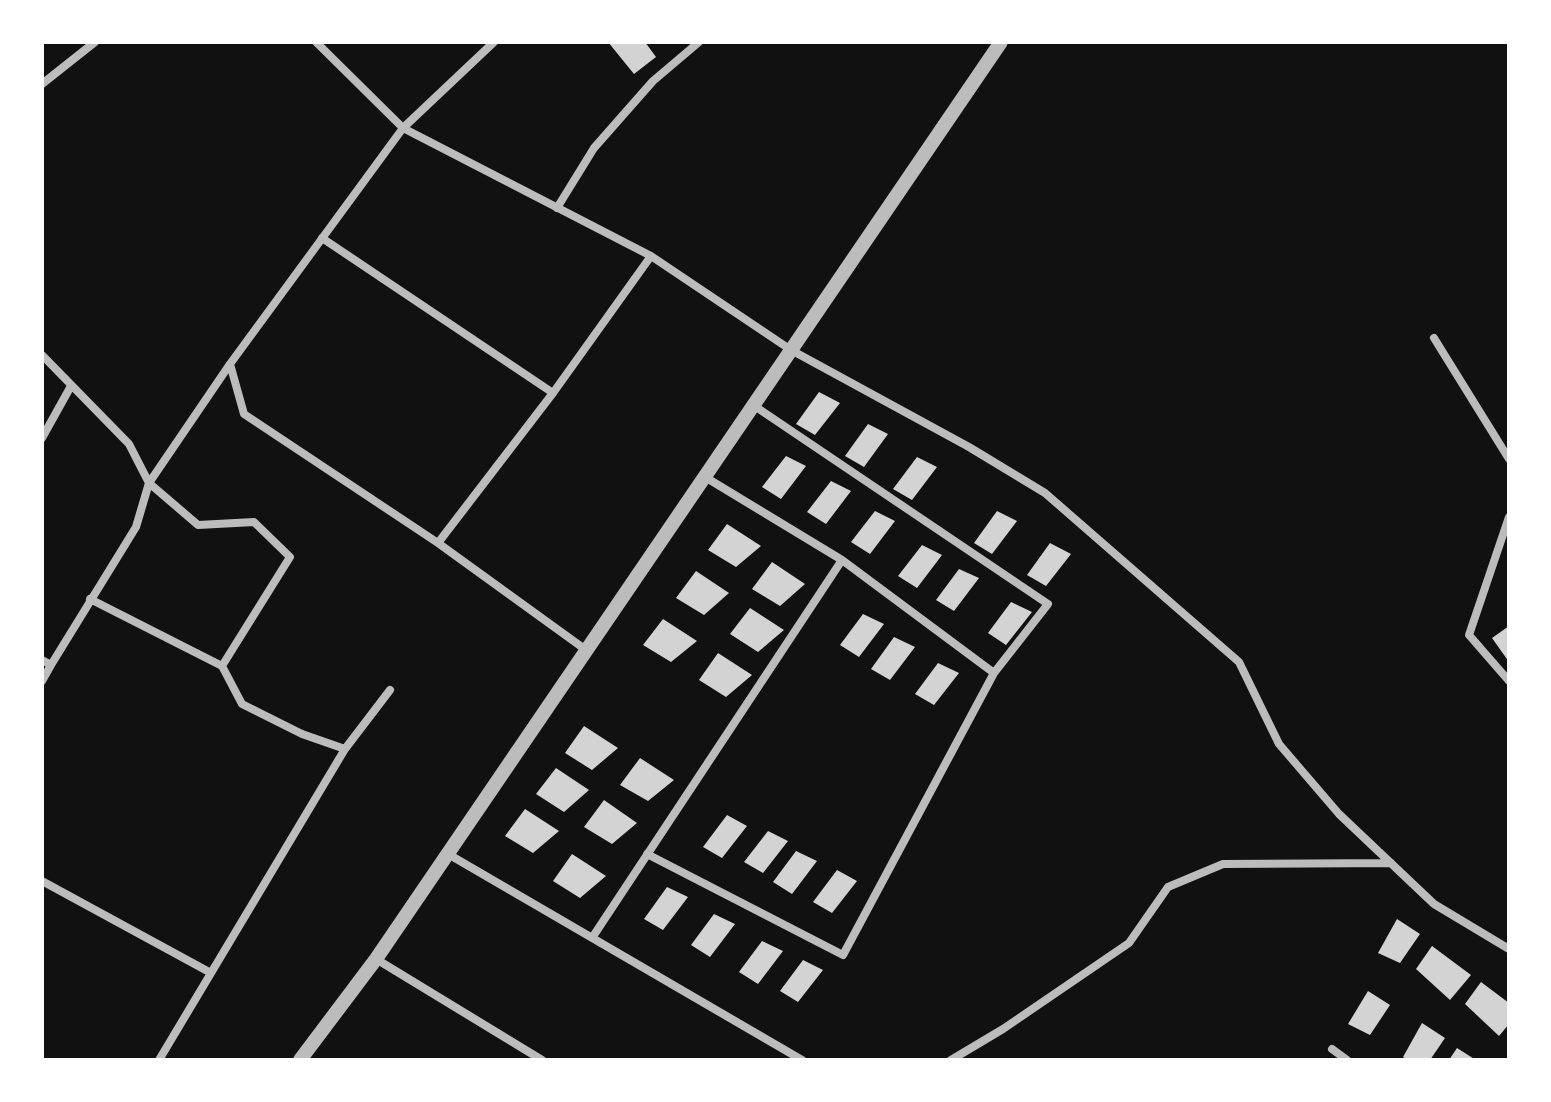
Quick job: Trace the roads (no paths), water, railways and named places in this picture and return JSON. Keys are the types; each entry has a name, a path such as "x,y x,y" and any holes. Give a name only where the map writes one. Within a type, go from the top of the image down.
{"street":[{"path":"42,84 95,42"},
{"path":"316,42 403,128 651,256 791,350 969,447 1045,493 1239,662 1279,744 1339,814 1434,904 1509,949"},
{"path":"42,681 136,527 149,483 230,364 403,128 494,42"},
{"path":"557,208 594,148 653,81 699,42"},
{"path":"308,1058 1001,42"},
{"path":"322,238 553,393"},
{"path":"438,543 553,393 651,256"},
{"path":"1434,338 1509,459"},
{"path":"42,355 129,444 149,483 198,525 254,522 290,557 222,666"},
{"path":"230,364 244,414 438,543 586,650"},
{"path":"42,438 71,386"},
{"path":"647,854 843,955 994,673 1048,604 753,405"},
{"path":"705,477 842,560 994,673"},
{"path":"1509,517 1469,635 1509,681"},
{"path":"592,938 842,560"},
{"path":"90,599 222,666 242,704 302,734 345,749"},
{"path":"42,660 51,665"},
{"path":"159,1060 345,749 390,690"},
{"path":"448,854 802,1060"},
{"path":"951,1060 1003,1029 1129,943 1168,887 1223,864 1391,863"},
{"path":"42,881 211,973"},
{"path":"376,959 542,1060"},
{"path":"1332,1049 1347,1060"}]}
